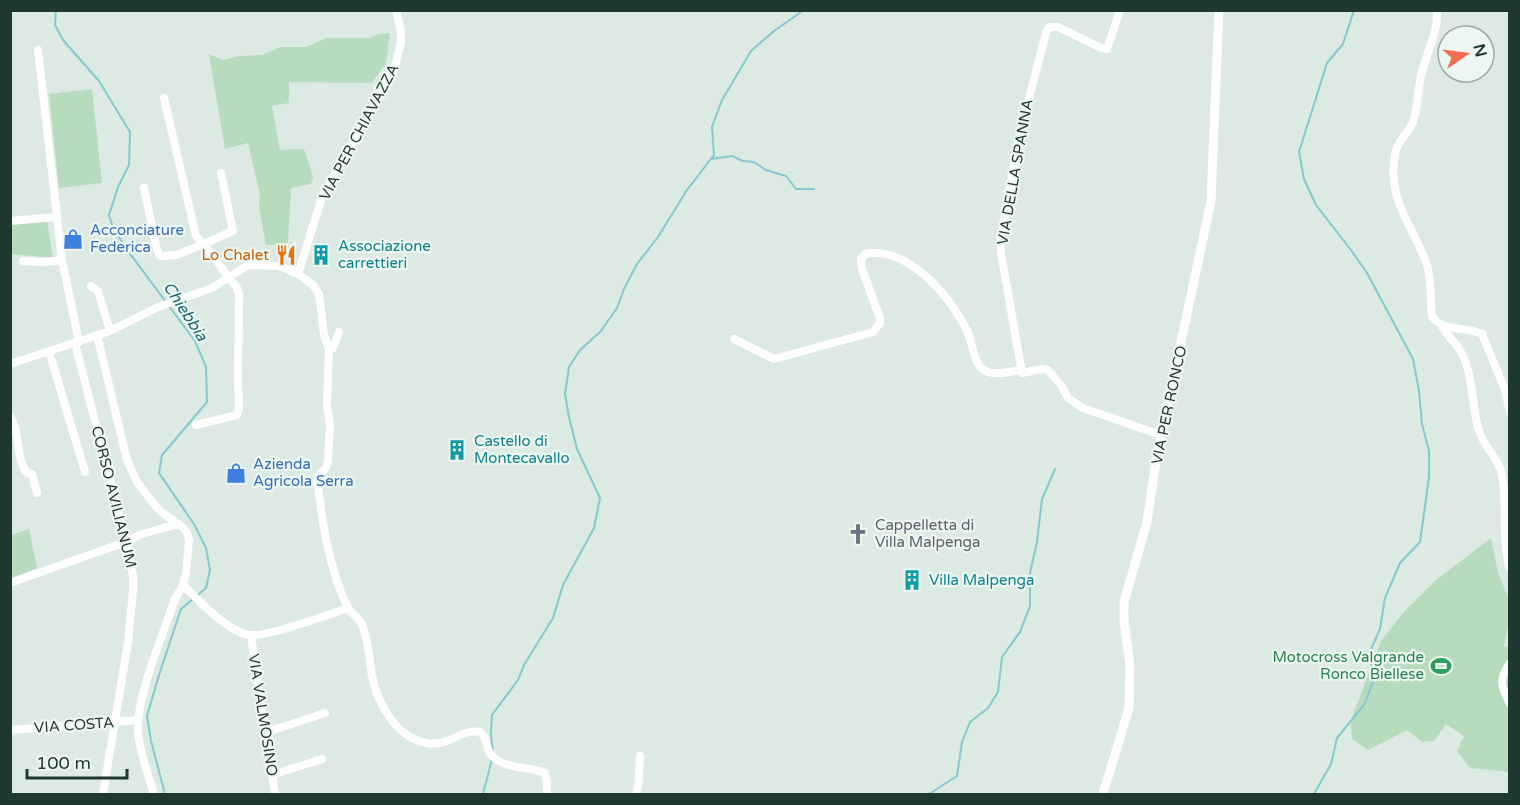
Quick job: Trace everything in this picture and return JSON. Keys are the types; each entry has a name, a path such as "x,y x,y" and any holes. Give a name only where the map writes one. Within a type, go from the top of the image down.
{"street":[{"name":"VIA PER CHIAVAZZA","path":"298,274 323,194 393,74 401,31 396,10"},
{"name":"VIA DELLA SPANNA","path":"1020,370 1000,241 1029,93 1049,27 1058,27 1107,49 1120,10"},
{"name":"VIA PER RONCO","path":"1103,795 1129,708 1130,666 1124,603 1147,522 1161,435 1185,332 1211,201 1219,10"},
{"path":"1437,10 1434,39 1422,73 1416,111 1412,124 1399,143 1395,154 1394,189 1426,261 1432,316 1441,324 1447,336 1462,354 1470,377 1479,433 1501,471 1504,538 1509,568"},
{"name":"CORSO AVILIANUM","path":"38,50 62,260 77,342 126,542 133,591 128,642 103,795"},
{"path":"164,98 196,236 237,288 239,294 239,408 237,415 196,425"},
{"path":"144,188 157,250 160,256 176,255 233,231 221,173"},
{"path":"10,221 57,217"},
{"path":"734,339 774,359 873,332 880,323 880,318 862,269 861,259 865,254 887,255 911,264 932,281 945,296 963,323 978,363 983,370 993,373 1020,370 1022,373 1027,373 1042,369 1048,370 1068,398 1083,408 1161,435"},
{"path":"23,261 62,260"},
{"path":"10,364 110,331 156,308 212,288 248,265 280,266 298,274 314,286 319,294 324,335 329,350 328,461 326,468 317,477 326,539 348,608 362,623 368,644 372,677 385,709 394,723 414,739 435,744 447,743 466,733 480,732 484,735 494,756 513,766 545,773 547,795"},
{"path":"91,286 98,291 110,331"},
{"path":"1441,324 1460,330 1471,328 1482,334 1504,390 1509,412"},
{"path":"329,350 333,348 339,332"},
{"path":"97,335 127,460 137,482 150,499 160,511 187,533 189,540 183,585 175,599 152,665 138,720 140,751 154,795"},
{"path":"49,351 85,472"},
{"path":"10,416 20,447 22,466 27,473 32,474 37,493"},
{"path":"10,583 177,524"},
{"path":"183,585 229,626 251,636 348,608"},
{"name":"VIA VALMOSINO","path":"251,636 275,795"},
{"path":"1509,663 1501,682 1509,704"},
{"path":"264,733 325,713"},
{"name":"VIA COSTA","path":"10,730 138,720"},
{"path":"636,795 640,756"},
{"path":"272,775 322,759"}],"green space":[{"path":"390,33 386,63 372,83 289,82 289,103 272,106 280,150 304,149 313,177 311,184 291,188 288,245 266,245 259,207 260,194 248,143 225,149 209,54 223,60 240,56 262,55 281,47 306,47 326,38 370,38 378,34"},
{"path":"92,89 102,183 59,188 49,94"},
{"path":"47,221 53,258 11,254 11,224"},
{"path":"29,529 37,568 11,578 11,535"},
{"name":"Motocross Valgrande Ronco Biellese","path":"1491,538 1498,573 1509,599 1509,621 1504,646 1510,647 1509,772 1470,768 1457,751 1464,736 1446,724 1434,741 1422,742 1407,730 1368,750 1352,739 1351,720 1381,641 1402,614 1436,580"}],"waterway":[{"name":"Chiebbia","path":"56,10 55,25 63,40 99,81 130,132 129,165 118,187 109,215 113,228 195,341 206,367 207,402 162,455 159,473 194,524 206,548 210,570 206,588 181,609 147,716 165,794"},
{"path":"493,754 492,715 518,680 524,665 553,618 563,585 594,528 600,498 577,449 569,417 565,394 569,367 580,350 601,331 617,308 637,264 658,237 687,190 714,155 712,127 722,100 751,51 804,10"},
{"path":"1314,794 1331,764 1337,738 1364,705 1374,679 1369,654 1380,629 1385,598 1400,563 1420,542 1429,477 1429,451 1422,424 1413,359 1367,273 1316,205 1304,179 1299,152 1327,63 1343,44 1354,10"},
{"path":"711,159 732,156 743,161 754,162 766,170 786,176 796,189 814,189"},
{"path":"929,794 957,776 962,742 970,722 988,708 998,692 1002,657 1020,632 1030,606 1030,573 1037,542 1042,499 1055,469"},
{"path":"483,794 492,759"}],"place":[{"name":"Acconciature Federica","path":"73,239"},
{"name":"Lo Chalet","path":"286,255"},
{"name":"Associazione carrettieri","path":"321,255"},
{"name":"Castello di Montecavallo","path":"457,450"},
{"name":"Azienda Agricola Serra","path":"236,473"},
{"name":"Cappelletta di Villa Malpenga","path":"858,534"},
{"name":"Villa Malpenga","path":"912,580"},
{"name":"Motocross Valgrande Ronco Biellese","path":"1441,666"}]}
